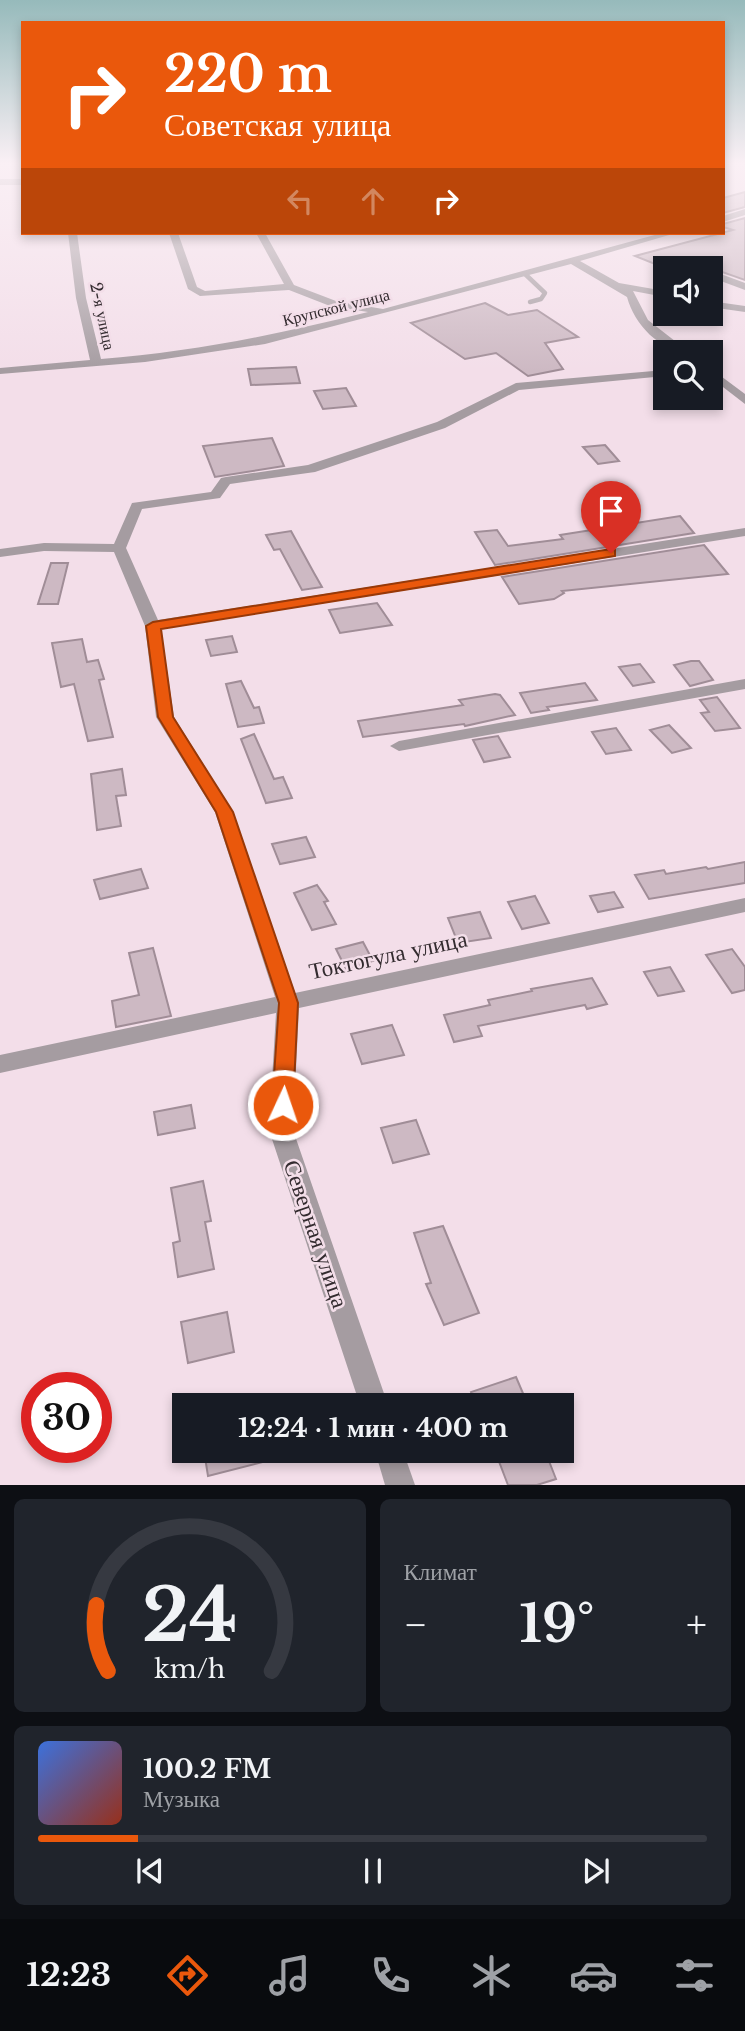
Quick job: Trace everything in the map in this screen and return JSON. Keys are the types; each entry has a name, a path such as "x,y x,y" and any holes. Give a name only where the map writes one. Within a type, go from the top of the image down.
{"street":[{"name":"2-я улица","path":"72,235 81,298 97,364"},
{"path":"174,235 194,289 204,294 290,287 334,304 383,312"},
{"path":"262,235 290,287"},
{"name":"Крупской улица","path":"0,371 97,364 265,341 383,312 665,235"},
{"path":"573,261 632,295 636,313 650,328 667,340"},
{"path":"723,278 745,287"},
{"path":"617,285 653,292"},
{"path":"723,306 745,309"},
{"path":"0,553 44,547 120,548 137,506 215,495 226,481 310,469 441,425 516,387 653,374"},
{"path":"726,385 745,379"},
{"path":"723,382 745,400"},
{"path":"153,626 745,532"},
{"name":"Северная улица","path":"120,548 153,626 165,717 224,812 288,1003 281,1130 369,1393"},
{"path":"400,746 745,684"},
{"name":"Токтогула улица","path":"0,1064 745,905"},
{"path":"393,1463 400,1485"}],"lane":[{"path":"525,274 545,293 541,299 530,302"}],"building":[{"path":"725,232 745,232 745,280 723,272 723,256 653,256 653,263 635,256 714,235 725,235"},
{"path":"485,303 508,315 537,310 578,337 545,343 563,369 528,376 496,353 465,359 411,323"},
{"path":"296,367 300,383 251,385 248,369"},
{"path":"346,388 356,406 323,409 314,391"},
{"path":"272,438 284,466 215,477 203,446"},
{"path":"605,445 619,461 598,464 583,447"},
{"path":"680,516 694,533 495,565 475,532 497,530 508,546 563,539 560,535"},
{"path":"291,531 322,587 302,590 280,549 274,550 266,535"},
{"path":"704,545 728,574 562,591 564,593 554,599 519,604 502,577"},
{"path":"51,563 68,563 58,604 38,604"},
{"path":"377,603 392,625 340,633 329,610"},
{"path":"232,636 237,652 211,656 206,640"},
{"path":"82,639 87,662 98,660 104,679 99,680 113,737 88,741 74,684 61,687 52,643"},
{"path":"699,661 713,680 690,686 674,665"},
{"path":"640,664 654,682 633,686 619,667"},
{"path":"241,681 254,708 259,707 264,723 238,727 226,684"},
{"path":"585,683 597,700 547,707 549,710 531,713 520,693"},
{"path":"500,695 515,715 465,726 363,737 358,721 463,705 459,700"},
{"path":"717,697 740,728 715,731 701,713 709,712 700,700"},
{"path":"669,725 691,748 672,753 650,730"},
{"path":"616,728 631,750 606,754 592,732"},
{"path":"254,734 274,779 283,777 292,798 266,803 241,739"},
{"path":"498,736 510,757 484,762 473,740"},
{"path":"122,769 126,795 116,796 121,826 97,830 91,774"},
{"path":"306,837 315,857 280,864 272,844"},
{"path":"745,862 745,883 649,899 635,875 664,870 666,874"},
{"path":"141,869 148,888 100,899 94,880"},
{"path":"317,885 328,901 324,902 336,924 312,930 294,893"},
{"path":"614,892 623,907 598,912 590,896"},
{"path":"535,896 549,923 522,929 508,902"},
{"path":"480,912 491,938 458,943 448,918"},
{"path":"363,942 373,961 346,969 336,949"},
{"path":"153,948 171,1016 116,1027 112,1001 139,995 129,953"},
{"path":"732,949 745,967 745,990 732,993 706,955"},
{"path":"670,967 684,991 658,996 644,972"},
{"path":"592,978 607,1004 587,1009 585,1005 478,1026 482,1036 454,1042 444,1015 490,1005 488,1000 532,991 531,989"},
{"path":"392,1025 404,1055 362,1064 351,1034"},
{"path":"191,1105 195,1128 158,1135 154,1112"},
{"path":"416,1120 429,1154 393,1163 381,1128"},
{"path":"203,1181 211,1221 205,1222 214,1269 178,1277 173,1243 180,1241 171,1188"},
{"path":"443,1226 479,1313 444,1325 426,1284 431,1283 414,1233"},
{"path":"227,1312 234,1352 188,1363 181,1322"},
{"path":"516,1377 523,1393 471,1393"},
{"path":"206,1463 259,1463 208,1476"},
{"path":"500,1463 550,1463 556,1479 537,1485 508,1485"}],"route":[{"path":"283,1105 288,1003 224,812 165,717 153,626 611,553"}]}
